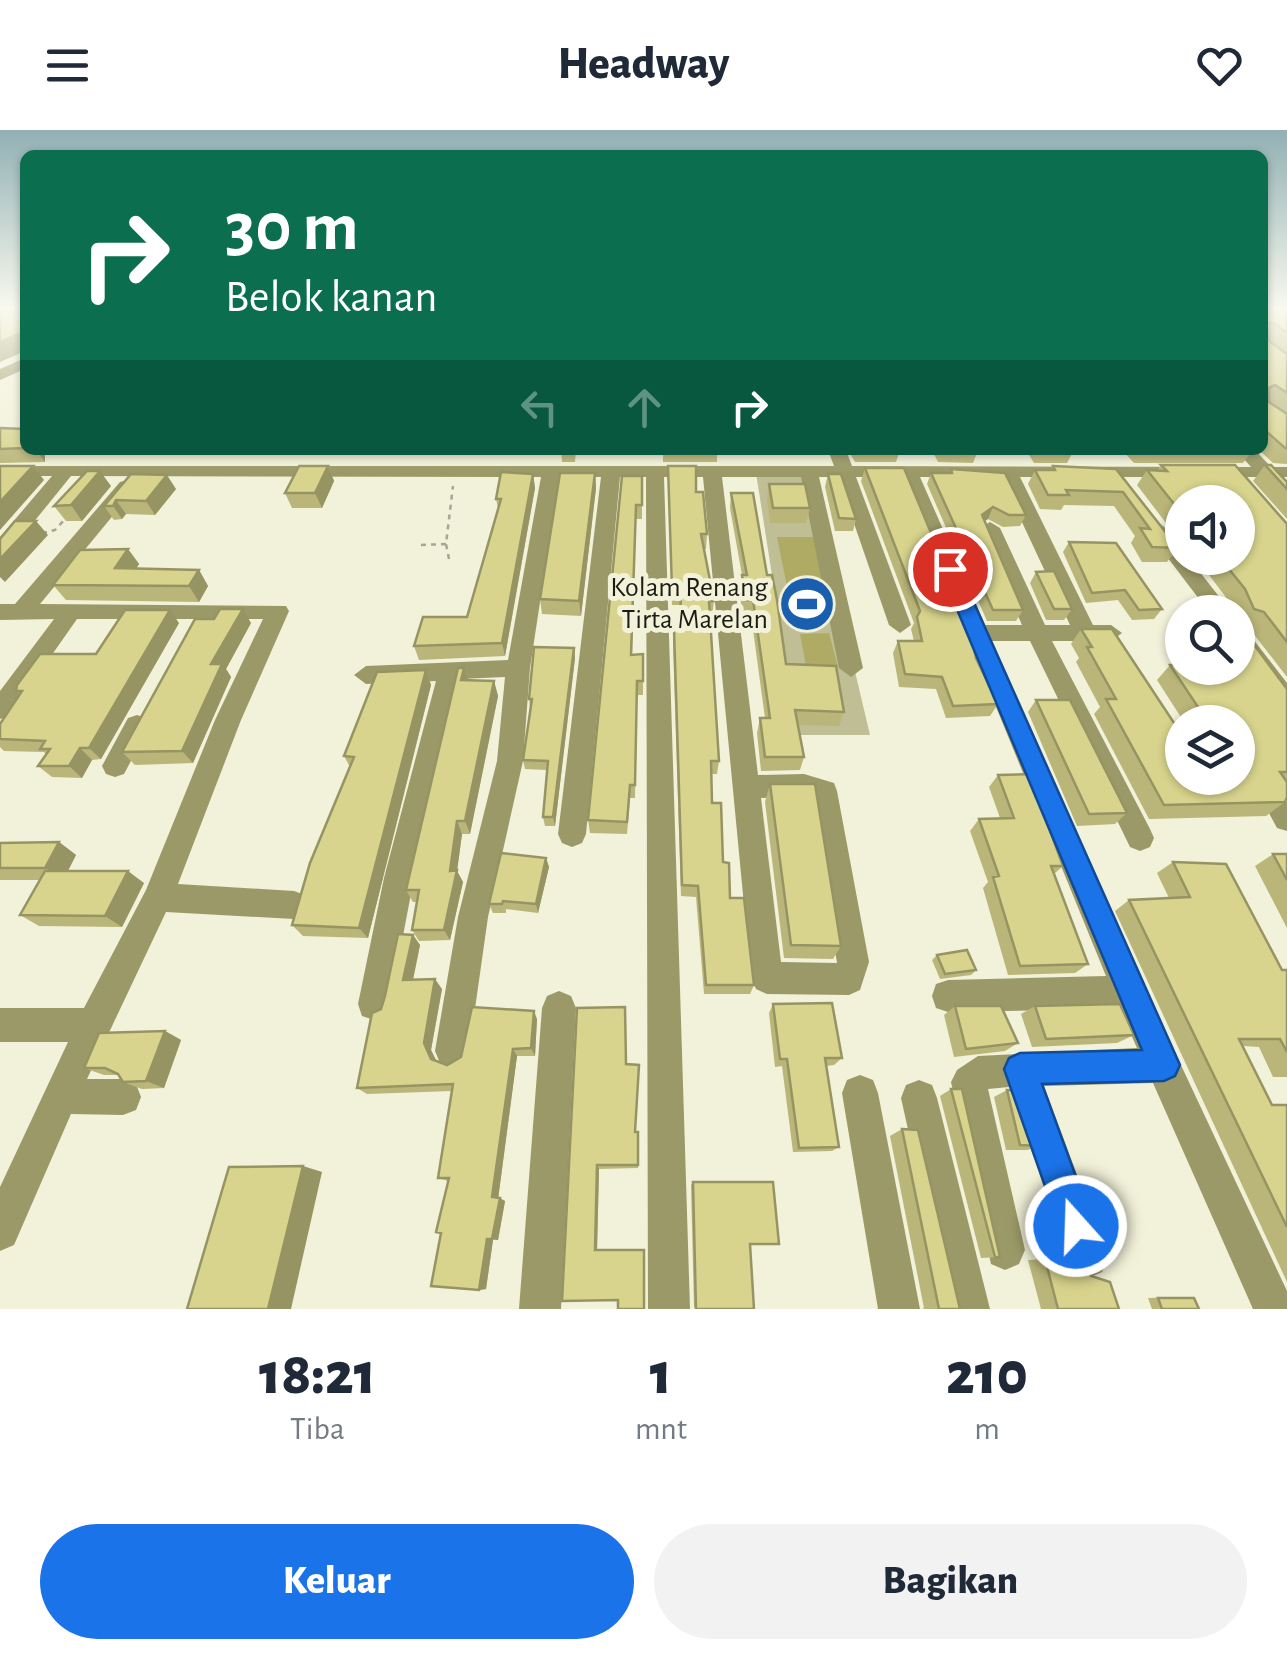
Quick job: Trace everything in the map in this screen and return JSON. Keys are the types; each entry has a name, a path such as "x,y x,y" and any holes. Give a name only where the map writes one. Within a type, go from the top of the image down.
{"street":[{"path":"8,471 31,455"},
{"path":"178,471 189,455"},
{"path":"234,472 245,455"},
{"path":"463,472 473,455"},
{"path":"582,472 584,455"},
{"path":"839,455 900,626"},
{"path":"935,455 945,472"},
{"path":"1011,455 1014,472 1085,632"},
{"path":"1111,455 1125,484 1207,595"},
{"path":"1198,455 1236,485"},
{"path":"1252,455 1277,472 1287,494"},
{"path":"8,471 655,472 720,465 809,472 1014,472 1125,484 1220,472 1277,472"},
{"path":"720,465 746,787 767,978 848,979 854,962 824,791 804,786 746,787"},
{"path":"6,542 66,472"},
{"path":"10,612 139,472"},
{"path":"452,1051 472,917 510,761 518,668 550,472"},
{"path":"572,834 612,472"},
{"path":"655,472 670,1309"},
{"path":"809,472 851,668"},
{"path":"909,472 1129,992 1274,1309"},
{"path":"990,528 1037,633 1140,838"},
{"path":"182,643 200,611"},
{"path":"0,1231 158,897 228,720 278,611 10,612"},
{"path":"0,709 72,612"},
{"path":"977,633 1110,632 1120,648"},
{"path":"1255,659 1287,701"},
{"path":"366,675 518,668"},
{"path":"374,1004 399,878 450,671"},
{"path":"115,766 148,706"},
{"path":"158,897 294,905"},
{"path":"948,996 1129,992"},
{"path":"540,1309 558,1008"},
{"path":"0,1025 94,1026"},
{"path":"1005,1250 969,1082 978,1073 1020,1069 1164,1065"},
{"path":"1020,1069 1088,1258"},
{"path":"860,1093 899,1309"},
{"path":"63,1096 123,1097"},
{"path":"920,1098 970,1309"}],"path":[{"path":"449,559 446,544 463,472"},
{"path":"6,542 55,530 68,513"},
{"path":"421,545 446,544"}],"shaded area":[{"name":"Kolam Renang Tirta Marelan","path":"756,473 808,473 870,735 797,735"},
{"path":"777,537 815,537 834,611 792,611"},
{"path":"829,633 838,667 806,666 800,634"}],"building":[{"path":"1268,363 1287,363 1287,393 1275,385 1269,388 1269,402 1287,414 1285,448 1268,433"},
{"path":"0,428 20,429 20,448 0,449"},
{"path":"1161,465 1235,465 1253,485 1165,485 1165,493 1147,470 1167,471"},
{"path":"1265,465 1271,465 1287,482 1287,489"},
{"path":"0,466 33,466 0,502"},
{"path":"299,466 328,466 315,493 285,493"},
{"path":"668,466 696,466 696,492 703,492 707,534 701,534 714,601 709,601 719,761 711,761 712,803 721,803 723,862 729,863 730,898 744,898 754,985 706,985 698,886 682,885 674,629 680,629 681,590 672,590"},
{"path":"1053,466 1116,469 1165,531 1165,548 1152,547 1140,528 1150,529 1123,492 1066,490 1069,495 1048,495 1035,470 1055,470"},
{"path":"865,468 904,468 969,624 976,658 998,704 953,706 942,677 905,674 898,641 922,641 917,617 920,611"},
{"path":"951,469 1005,473 1026,515 1009,515 993,507 982,515 1023,610 993,610 931,473 952,473"},
{"path":"87,471 100,471 71,505 54,506"},
{"path":"501,472 533,474 502,643 414,646 423,617 467,617 501,499 496,499"},
{"path":"560,473 595,473 579,601 540,599"},
{"path":"131,474 167,475 146,501 116,500 113,506 104,506"},
{"path":"828,474 841,474 856,519 839,518"},
{"path":"622,476 642,476 642,505 636,505 631,655 643,654 643,681 637,681 635,785 630,785 627,822 588,820"},
{"path":"769,484 805,484 810,508 773,508"},
{"path":"1255,488 1287,524 1287,642 1264,612 1255,609 1255,595 1248,595 1234,575 1255,575"},
{"path":"731,493 753,493 767,575 772,575 777,600 786,664 836,666 844,712 795,710 804,757 765,757 760,718 770,718 753,600 745,600 742,575 747,575"},
{"path":"15,521 36,521 0,559 0,539"},
{"path":"1069,542 1116,543 1162,609 1139,610 1125,590 1092,593"},
{"path":"128,549 115,568 199,570 189,586 53,585 80,550"},
{"path":"1054,571 1072,609 1054,609 1036,572"},
{"path":"220,609 243,609 211,664 222,664 182,751 122,752 195,619 214,619"},
{"path":"125,610 170,610 89,748 80,748 69,766 38,766 50,749 40,749 45,741 0,739 0,724 22,691 16,691 17,685 40,654 96,654"},
{"path":"1081,629 1112,629 1165,709 1165,795 1255,795 1255,705 1197,705 1183,685 1255,685 1255,646 1287,689 1287,772 1280,772 1287,782 1285,802 1164,805 1106,699 1116,699 1087,647 1092,647"},
{"path":"534,647 574,648 553,817 543,817 548,761 523,760 532,699"},
{"path":"458,668 464,668 461,680 494,681 465,821 457,821 450,871 457,870 444,930 412,930 419,890 406,890"},
{"path":"426,670 359,928 292,925 310,863 354,757 344,756 377,672"},
{"path":"1036,700 1070,700 1127,813 1089,814"},
{"path":"1035,774 1045,798 1038,798 1063,866 1051,866 1088,964 1020,966 993,877 999,876 979,819 1014,818 998,775"},
{"path":"770,784 815,784 841,946 791,945"},
{"path":"59,842 45,868 0,868 0,843"},
{"path":"501,853 546,858 536,904 489,904"},
{"path":"1273,854 1287,854 1287,880"},
{"path":"1173,862 1226,864 1282,970 1287,970 1287,1052 1280,1039 1239,1039 1272,1105 1287,1105 1287,1227 1129,900 1190,897"},
{"path":"45,871 128,871 105,916 20,915"},
{"path":"398,934 413,935 403,980 435,979 424,1043 431,1059 447,1065 461,1057 472,1007 534,1011 531,1048 513,1049 492,1197 500,1198 492,1239 487,1239 479,1290 431,1286 441,1233 436,1232 449,1178 438,1178 453,1084 357,1088 372,1013 381,1009"},
{"path":"967,950 976,970 945,974 937,955"},
{"path":"832,1003 842,1058 825,1058 839,1147 799,1148 787,1059 780,1059 773,1004"},
{"path":"1120,1004 1134,1035 1046,1039 1035,1006"},
{"path":"955,1006 1001,1006 1018,1043 966,1049"},
{"path":"625,1007 626,1064 639,1065 635,1132 638,1165 597,1165 595,1250 644,1250 644,1309 618,1309 618,1300 562,1301 577,1008"},
{"path":"165,1031 146,1081 123,1082 118,1074 105,1068 84,1068 99,1033"},
{"path":"951,1089 962,1089 1000,1257 995,1257"},
{"path":"1007,1090 1022,1091 1042,1146 1020,1145"},
{"path":"902,1129 918,1130 960,1309 939,1309"},
{"path":"303,1166 268,1309 187,1309 229,1167"},
{"path":"693,1182 773,1182 779,1244 750,1244 754,1309 696,1309"},
{"path":"1045,1259 1084,1261 1091,1276 1110,1282 1119,1309 1058,1309"},
{"path":"1158,1298 1194,1298 1199,1309 1162,1309"}],"place":[{"name":"Kolam Renang Tirta Marelan","path":"807,604"}],"route":[{"path":"950,569 1129,992 1164,1065 1020,1069 1076,1226"}]}
